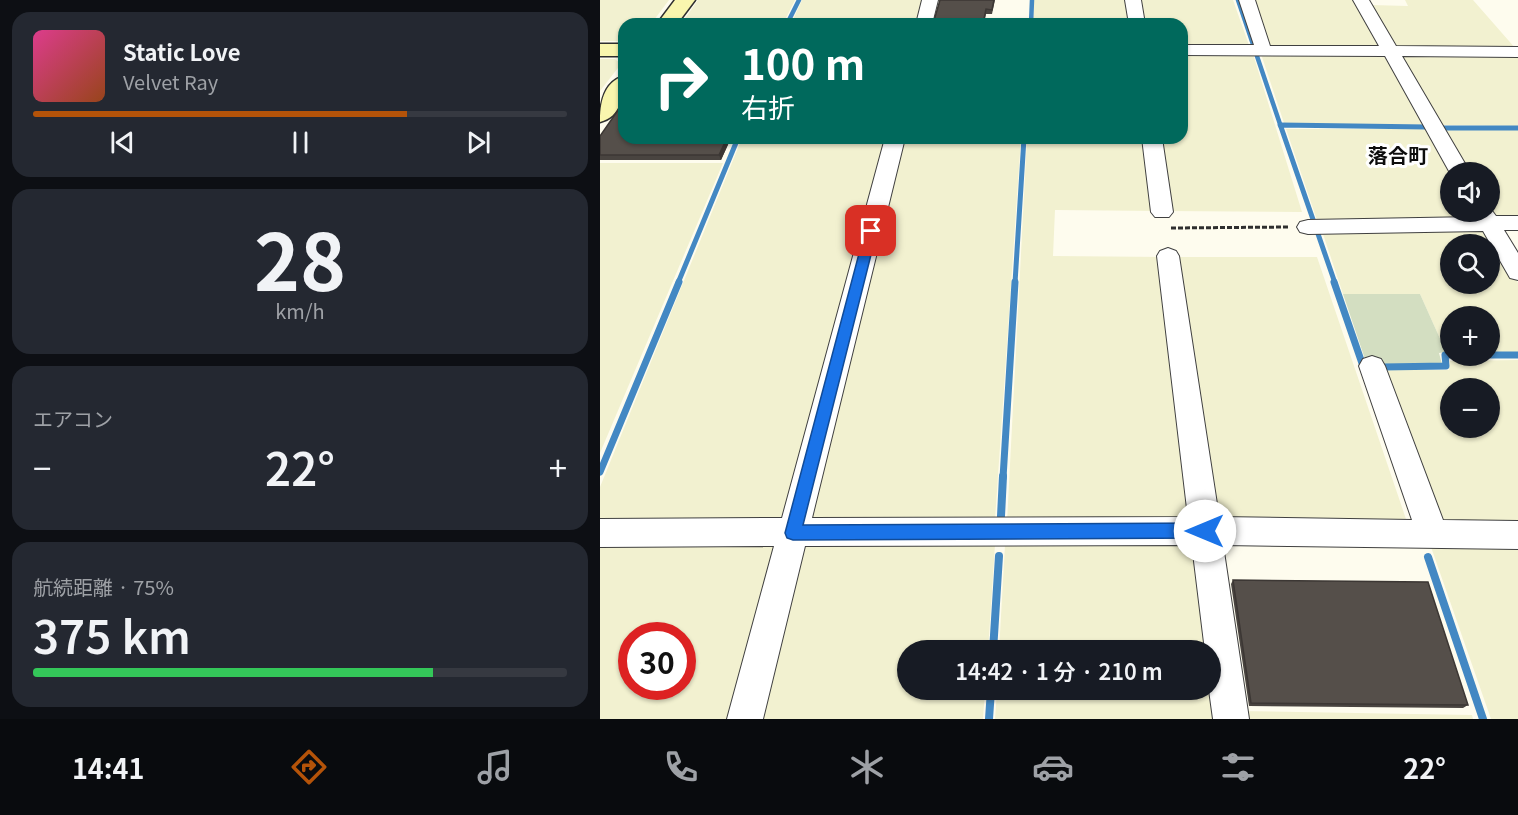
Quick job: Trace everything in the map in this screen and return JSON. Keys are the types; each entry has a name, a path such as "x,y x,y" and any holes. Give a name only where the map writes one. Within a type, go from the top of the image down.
{"street":[{"path":"672,18 685,0"},
{"path":"926,18 930,0"},
{"path":"1133,0 1136,18"},
{"path":"1246,0 1259,51"},
{"path":"1361,0 1454,162"},
{"path":"600,50 618,50"},
{"path":"1188,51 1518,52"},
{"path":"600,115 618,90"},
{"path":"745,719 893,144"},
{"path":"1153,144 1162,212"},
{"path":"1314,226 1440,219"},
{"path":"1500,220 1518,223"},
{"path":"1489,222 1518,272"},
{"path":"1168,256 1231,719"},
{"path":"1372,366 1433,535"},
{"path":"600,532 1205,531 1518,535"}],"path":[{"path":"1162,212 1164,228 1314,226"}],"green space":[{"path":"600,0 669,0 656,18 618,18 618,41 600,41"},
{"path":"698,0 795,0 786,18 685,18"},
{"path":"802,0 928,0 924,18 794,18"},
{"path":"1034,0 1130,0 1132,18 1033,18"},
{"path":"1136,0 1233,0 1250,48 1188,48 1188,18 1139,18"},
{"path":"1249,0 1357,0 1382,44 1378,48 1266,48"},
{"path":"1405,0 1473,0 1516,49 1397,48 1371,5 1408,6"},
{"path":"1188,54 1253,54 1302,212 1165,211 1156,144 1188,144"},
{"path":"1261,54 1383,55 1391,59 1429,125 1285,126"},
{"path":"1402,54 1518,54 1518,126 1436,125 1398,59"},
{"path":"600,59 615,59 618,62 618,68 600,91"},
{"path":"1286,129 1431,129 1446,162 1440,162 1440,220 1318,223"},
{"path":"1439,130 1518,130 1518,220 1500,217 1500,162 1457,162"},
{"path":"740,144 890,144 785,522 600,520 600,487"},
{"path":"896,144 1021,144 995,520 807,522"},
{"path":"1027,144 1149,144 1157,211 1055,210 1053,256 1165,257 1196,522 1007,522"},
{"path":"600,163 723,163 600,453"},
{"path":"1487,230 1489,234 1440,234 1440,294 1500,294 1500,252 1518,283 1518,352 1500,352 1500,306 1440,306 1440,339 1420,294 1343,294 1322,231"},
{"path":"1172,257 1317,257 1407,522 1210,522"},
{"path":"1343,294 1420,294 1440,339 1440,364 1367,365"},
{"path":"1500,360 1518,360 1518,524 1435,524 1381,370 1449,370 1449,366 1500,366"},
{"path":"802,544 995,545 989,640 897,640 897,700 984,700 983,719 752,719 794,550"},
{"path":"778,545 738,719 600,719 600,546"},
{"path":"1005,545 1203,546 1215,640 1000,640"},
{"path":"1431,547 1518,547 1518,719 1491,719"},
{"path":"1221,681 1226,719 995,719 996,700 1221,700"},
{"path":"1240,711 1472,715 1473,719 1241,719"}],"building":[{"path":"940,0 994,0 992,10 986,9 984,18 935,18"},
{"path":"618,110 618,144 724,144 719,155 600,155 600,136"},
{"path":"1233,580 1428,582 1468,705 1251,703"}],"waterway":[{"path":"790,18 799,0"},
{"path":"1031,18 1032,0"},
{"path":"1238,0 1280,125"},
{"path":"1280,125 1427,127"},
{"path":"1280,125 1335,283"},
{"path":"1440,128 1518,128"},
{"path":"678,283 736,144"},
{"path":"1015,283 1024,144"},
{"path":"600,472 679,282"},
{"path":"1003,478 1015,282"},
{"path":"1334,282 1364,369"},
{"path":"1500,355 1518,355"},
{"path":"1383,367 1446,366"},
{"path":"1001,516 1003,476"},
{"path":"994,640 999,556"},
{"path":"1428,557 1483,719"},
{"path":"989,719 990,700"}],"district":[{"name":"落合町","path":"1398,154"}],"route":[{"path":"871,231 793,533 1205,531"}]}
